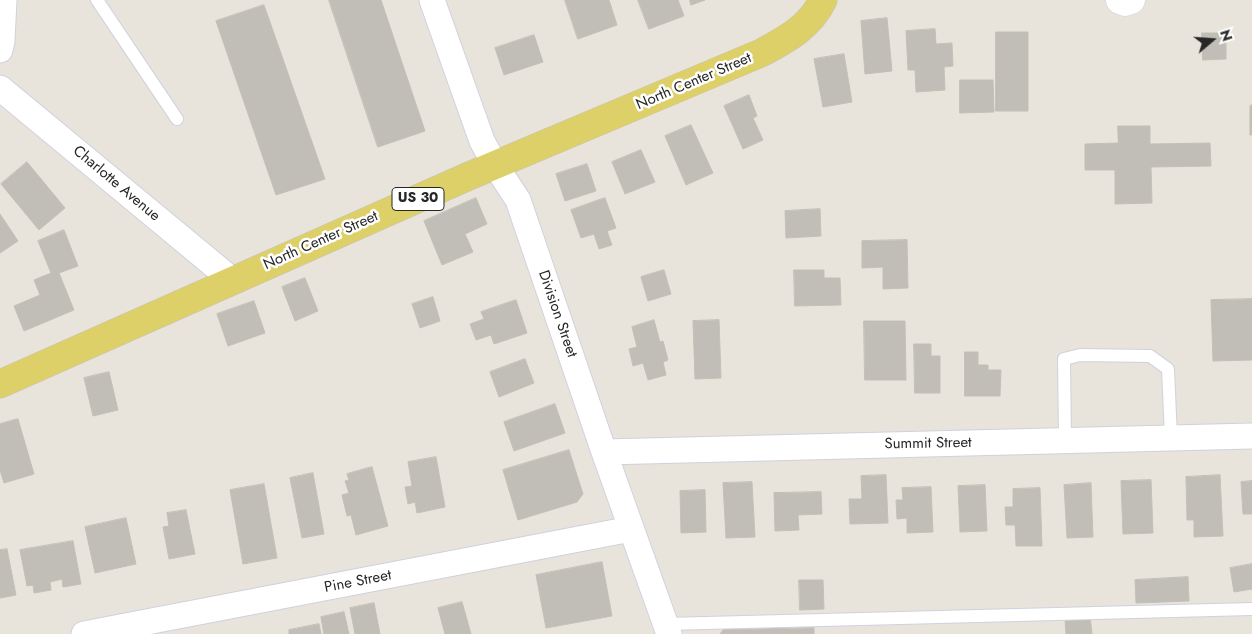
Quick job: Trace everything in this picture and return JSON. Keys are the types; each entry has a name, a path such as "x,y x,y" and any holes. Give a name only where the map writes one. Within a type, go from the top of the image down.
{"main road":[{"name":"North Center Street","path":"0,384 495,165 761,53 801,29 817,12 823,0"}],"street":[{"path":"0,50 4,0"},
{"name":"Division Street","path":"432,0 482,141 518,200 667,629"},
{"name":"Charlotte Avenue","path":"0,88 232,280"},
{"name":"Summit Street","path":"604,452 1252,436"},
{"name":"Pine Street","path":"84,634 632,529"}],"lane":[{"path":"97,0 177,119"},
{"path":"1065,441 1064,359 1080,355 1150,356 1168,369 1171,438"},
{"path":"667,629 1252,609"}],"building":[{"path":"329,0 381,0 425,131 378,147"},
{"path":"565,0 609,0 617,25 578,39"},
{"path":"638,0 678,0 684,16 649,29"},
{"path":"690,0 705,0 691,5"},
{"path":"264,5 325,179 276,195 216,21"},
{"path":"887,18 892,71 865,74 861,21"},
{"path":"935,29 936,44 952,43 953,66 944,67 945,90 916,92 915,70 908,70 906,31"},
{"path":"996,32 1028,32 1028,111 996,111"},
{"path":"1202,33 1226,33 1226,59 1203,60"},
{"path":"534,35 543,62 504,75 495,48"},
{"path":"844,54 852,102 823,107 814,59"},
{"path":"960,80 993,80 994,112 960,113"},
{"path":"749,95 757,116 753,118 763,140 743,149 724,106"},
{"path":"1252,105 1252,135 1250,135 1250,106"},
{"path":"691,125 713,173 686,185 665,136"},
{"path":"1118,126 1150,126 1150,144 1210,143 1211,166 1151,167 1152,203 1115,204 1115,170 1085,170 1085,144 1118,143"},
{"path":"641,150 655,182 625,194 612,162"},
{"path":"27,162 65,208 39,230 1,184"},
{"path":"587,164 596,191 565,201 556,174"},
{"path":"476,198 487,224 465,234 473,252 442,265 424,221"},
{"path":"605,198 616,228 607,231 612,245 599,249 594,234 581,238 571,210"},
{"path":"820,209 821,236 786,238 785,211"},
{"path":"0,214 18,241 0,253"},
{"path":"64,230 78,266 59,273 74,310 24,331 14,306 40,295 34,280 51,273 38,241"},
{"path":"907,240 908,288 883,289 883,267 862,268 862,241"},
{"path":"664,270 671,294 648,301 641,277"},
{"path":"794,270 824,270 824,278 840,278 841,305 795,306"},
{"path":"305,278 318,311 295,321 282,287"},
{"path":"433,297 440,321 420,328 412,304"},
{"path":"1252,299 1252,360 1213,361 1211,300"},
{"path":"516,300 527,333 494,344 491,335 476,340 470,324 484,319 481,312"},
{"path":"254,301 265,333 228,346 217,314"},
{"path":"654,320 660,342 663,341 668,360 663,362 666,375 648,380 643,363 633,366 629,349 637,347 632,327"},
{"path":"719,320 721,378 695,379 693,321"},
{"path":"864,321 905,321 906,380 865,380"},
{"path":"914,344 931,344 931,356 940,356 940,393 915,393"},
{"path":"965,352 978,352 978,365 988,365 988,370 1001,370 1000,396 965,396"},
{"path":"525,359 534,383 499,397 490,372"},
{"path":"109,372 118,410 93,416 84,378"},
{"path":"555,404 565,433 514,451 504,422"},
{"path":"18,419 34,474 4,483 0,470 0,424"},
{"path":"569,450 583,494 577,502 518,520 503,470"},
{"path":"436,457 445,507 417,513 415,502 408,504 405,487 412,486 408,462"},
{"path":"372,467 388,526 356,535 351,515 347,516 342,495 349,493 345,481 349,480 347,474"},
{"path":"313,473 324,534 302,538 290,478"},
{"path":"886,475 888,523 850,524 849,499 862,499 861,476"},
{"path":"1220,475 1223,536 1194,537 1194,520 1187,520 1186,477"},
{"path":"1151,480 1153,533 1123,534 1121,481"},
{"path":"1252,481 1252,514 1243,514 1241,482"},
{"path":"752,482 755,537 726,538 723,483"},
{"path":"1091,483 1093,537 1067,538 1064,485"},
{"path":"264,484 277,558 243,564 230,490"},
{"path":"985,485 987,531 960,532 958,486"},
{"path":"931,487 933,532 907,533 907,518 897,519 896,500 903,500 902,488"},
{"path":"1040,488 1042,546 1016,546 1015,525 1006,525 1005,507 1013,507 1013,489"},
{"path":"705,490 706,532 681,533 680,491"},
{"path":"821,492 822,514 798,515 799,530 775,531 774,493"},
{"path":"186,510 195,554 169,559 163,527 169,526 167,513"},
{"path":"126,518 136,564 95,573 85,527"},
{"path":"73,541 81,584 63,587 62,579 50,582 51,590 34,593 33,585 27,586 20,550"},
{"path":"7,549 16,595 0,598 0,550"},
{"path":"602,562 612,616 546,628 536,575"},
{"path":"1252,564 1252,589 1234,592 1230,568"},
{"path":"1188,577 1189,601 1136,603 1135,580"},
{"path":"799,580 823,580 824,609 800,610"},
{"path":"462,602 471,634 445,634 438,608"},
{"path":"374,603 380,634 355,634 350,608"},
{"path":"344,612 349,634 324,634 321,617"},
{"path":"1090,616 1092,634 1066,634 1065,619"},
{"path":"319,624 321,634 289,634 289,630"},
{"path":"814,628 814,634 720,634 723,630"}]}
